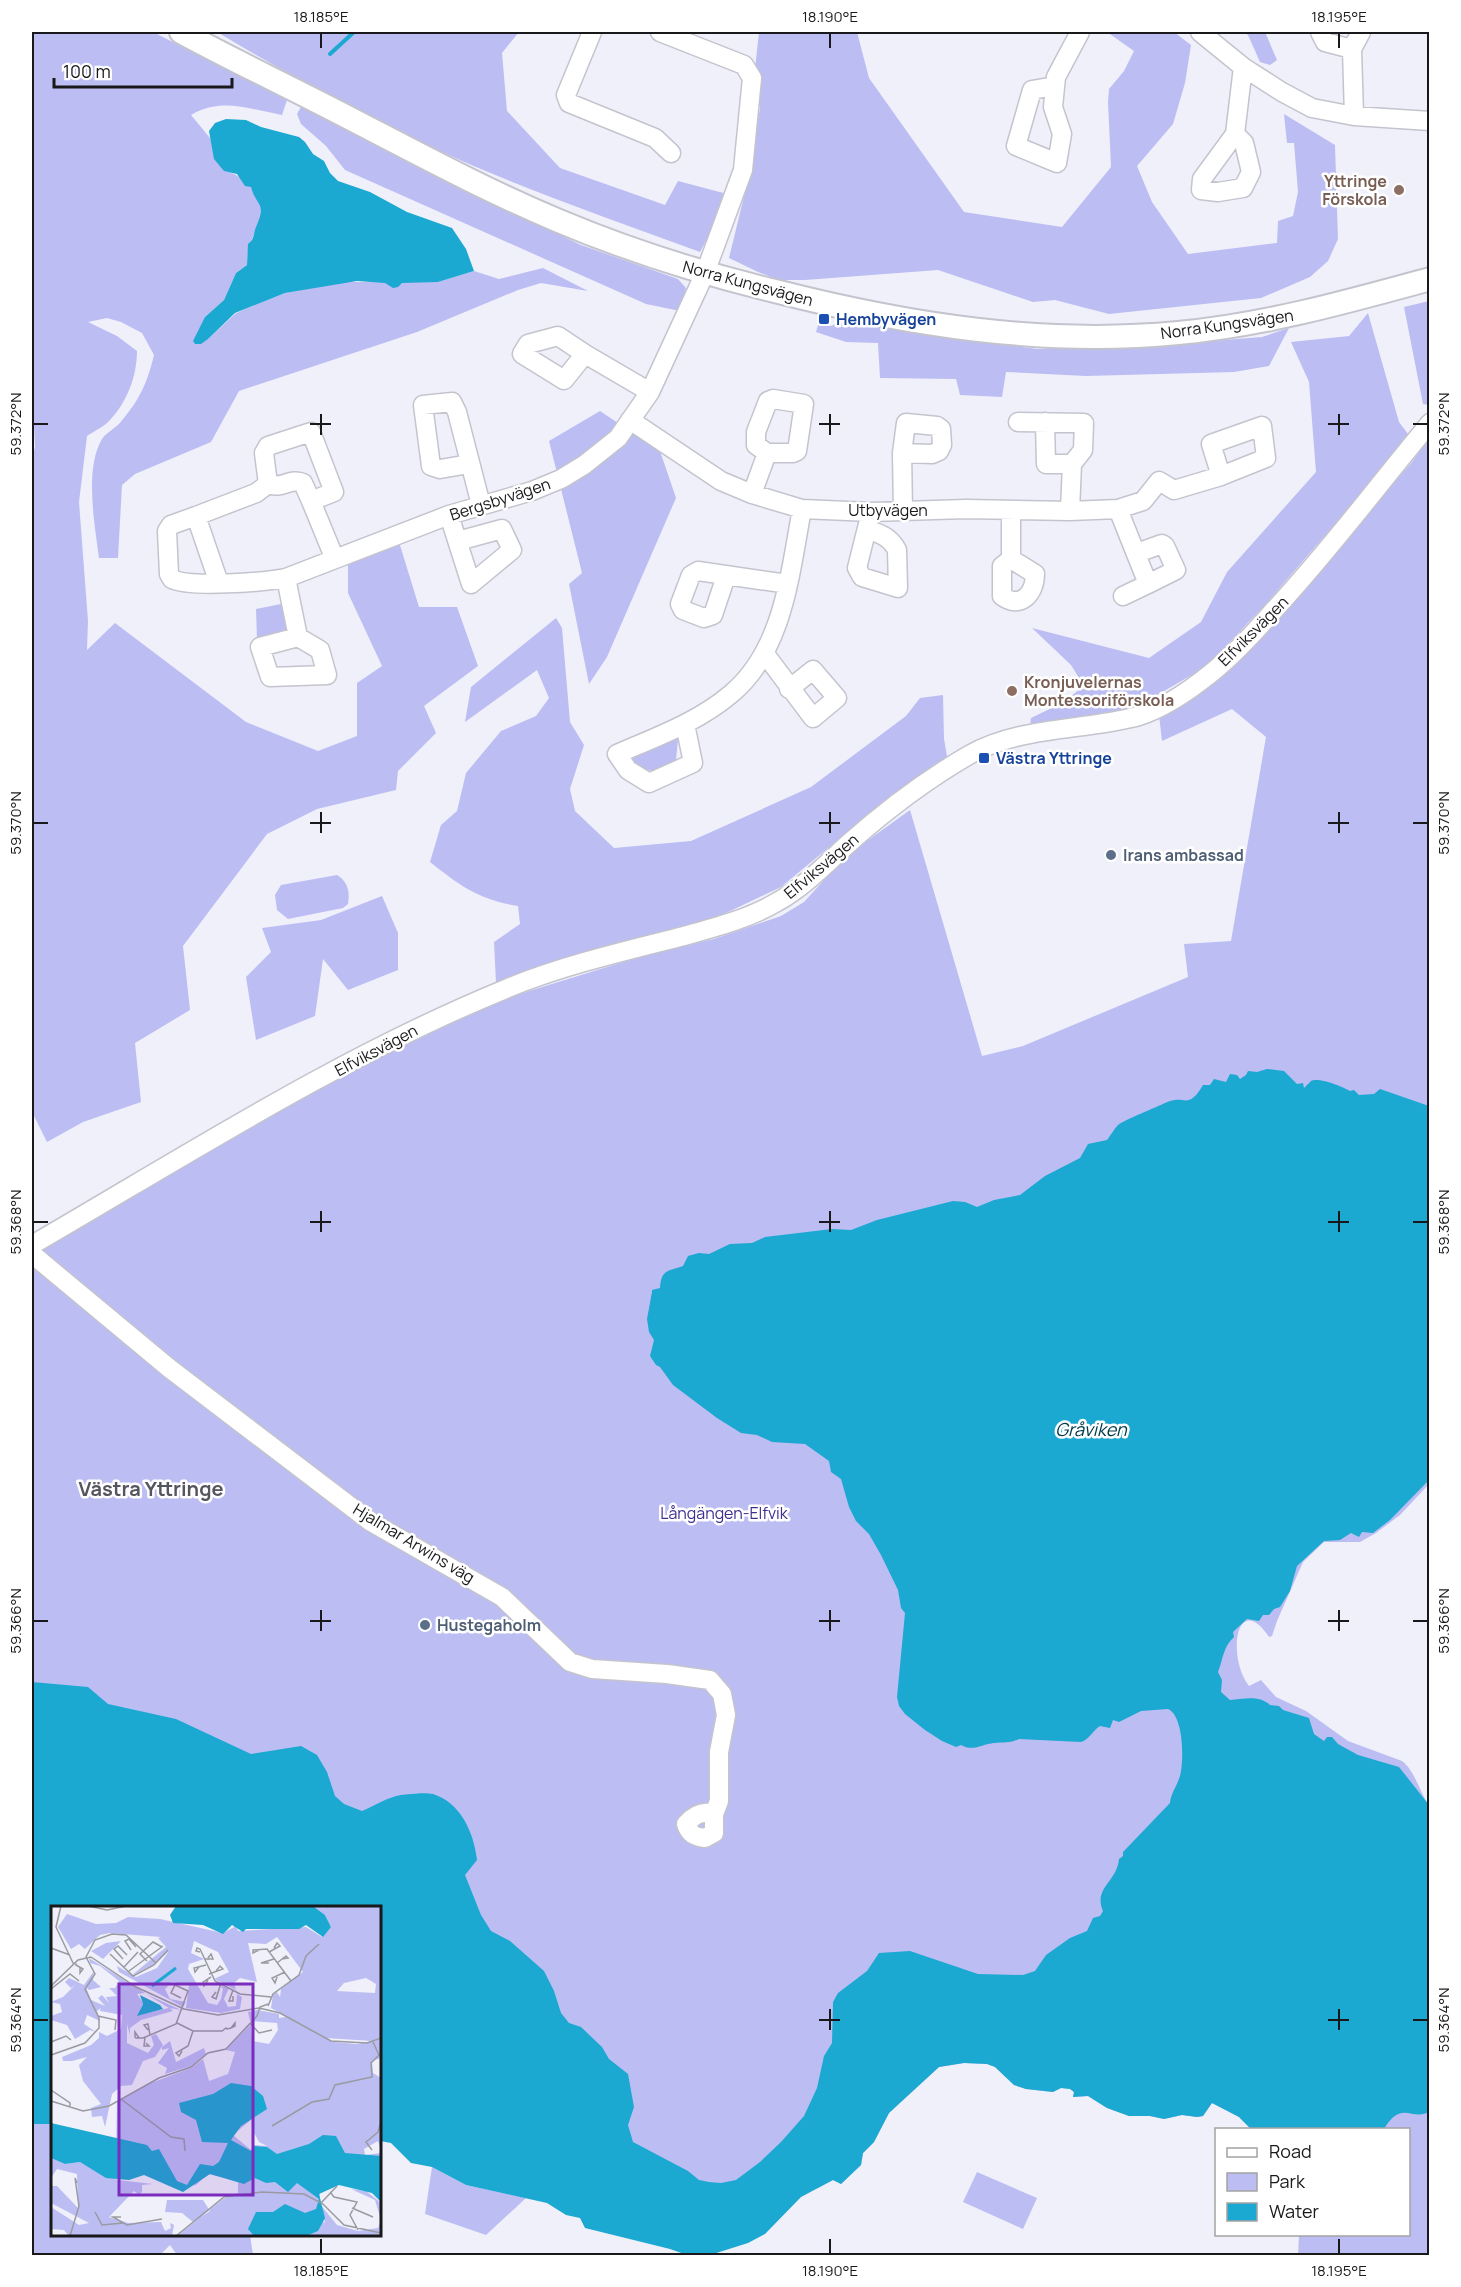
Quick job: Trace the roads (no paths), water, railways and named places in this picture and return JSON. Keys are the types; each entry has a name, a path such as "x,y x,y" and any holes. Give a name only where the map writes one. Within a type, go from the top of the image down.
{"main road":[{"name":"Norra Kungsvägen","path":"181,32 521,205 603,238 705,273 817,302 899,320 991,332 1079,337 1175,333 1304,313 1430,279"}],"street":[{"path":"592,32 566,95 569,103 655,138 672,153"},
{"path":"660,32 744,64 752,78 743,170 705,273"},
{"path":"1055,86 1056,77 1080,32"},
{"path":"1200,32 1243,67 1312,108 1354,116 1430,121"},
{"path":"1320,32 1325,42 1352,49"},
{"path":"1354,116 1352,49 1361,32"},
{"path":"1235,134 1243,67"},
{"name":"Bergsbyvägen","path":"196,516 169,527 167,531 169,574 175,581 188,584 265,582 286,578 334,557 449,515 532,491 561,479 584,465 618,438 650,392 705,273"},
{"path":"585,354 650,392"},
{"name":"Utbyvägen","path":"630,420 721,481 752,494 802,509 869,520 903,511 1118,509 1143,501 1159,482 1174,490 1221,476"},
{"path":"1018,422 1084,423 1083,450 1072,464 1070,511"},
{"path":"1045,422 1046,464 1072,464"},
{"name":"Elfviksvägen","path":"32,1245 266,1110 439,1018 512,986 574,966 738,921 779,901 808,880 852,840 915,790 972,753 1022,735 1141,715 1168,703 1210,674 1256,631 1311,571 1429,427"},
{"path":"268,484 264,453 268,446 311,432 334,492 311,501"},
{"path":"752,494 767,453"},
{"path":"902,453 903,511"},
{"path":"469,464 481,505"},
{"path":"268,484 276,487 293,481 303,483 334,557"},
{"path":"219,583 196,516 256,493 268,484"},
{"path":"685,724 731,694 765,654 783,605 802,509"},
{"path":"1118,509 1148,584"},
{"path":"1011,511 1011,559"},
{"path":"449,515 458,541"},
{"path":"1123,596 1176,570 1162,544 1137,553"},
{"path":"726,576 788,584"},
{"path":"286,578 298,637"},
{"path":"765,654 789,689"},
{"name":"Hjalmar Arwins väg","path":"32,1254 169,1368 371,1521 502,1597 570,1662 592,1669 667,1674 710,1680 722,1694 726,1715 719,1752 719,1801 714,1814"}],"water":[{"path":"226,119 246,120 261,127 299,137 313,154 324,161 330,173 338,181 370,192 407,212 452,228 466,249 474,271 438,282 402,283 393,288 385,283 357,281 285,293 235,313 208,339 201,344 195,344 193,341 205,317 224,300 236,273 247,265 248,244 253,238 261,213 251,187 245,186 237,174 224,171 214,159 209,131 215,123"},
{"name":"Gråviken","path":"1267,1069 1284,1071 1297,1084 1303,1083 1304,1088 1311,1081 1319,1080 1350,1091 1354,1090 1359,1095 1374,1094 1380,1089 1429,1106 1429,1480 1390,1520 1373,1533 1362,1532 1359,1537 1351,1533 1340,1540 1324,1541 1297,1566 1290,1591 1280,1607 1274,1609 1269,1615 1263,1615 1259,1621 1247,1619 1233,1632 1234,1637 1225,1649 1218,1672 1222,1680 1221,1692 1230,1700 1251,1698 1261,1700 1309,1718 1314,1734 1324,1741 1327,1737 1332,1737 1338,1744 1358,1755 1399,1767 1429,1805 1430,2111 1418,2115 1402,2113 1396,2115 1385,2128 1250,2128 1239,2117 1212,2103 1203,2116 1197,2117 1182,2115 1164,2119 1129,2116 1107,2108 1088,2096 1073,2097 1074,2092 1070,2089 1061,2088 1053,2092 1026,2089 1014,2085 995,2067 987,2064 964,2063 939,2067 889,2113 874,2142 863,2153 861,2165 841,2184 833,2180 801,2197 765,2234 748,2243 710,2255 687,2255 585,2228 580,2218 566,2215 547,2203 466,2185 432,2167 411,2163 391,2143 381,2141 381,1906 51,1906 51,2124 32,2124 32,1682 88,1687 108,1704 176,1719 251,1754 301,1746 317,1755 327,1772 335,1796 344,1804 362,1811 401,1795 426,1793 443,1798 464,1820 473,1840 477,1860 465,1875 481,1915 491,1931 510,1941 544,1971 561,2013 569,2023 581,2027 602,2047 609,2059 628,2074 634,2107 628,2125 633,2142 688,2171 699,2180 721,2183 736,2180 760,2162 804,2116 817,2088 824,2056 832,2043 833,2002 838,1993 867,1971 879,1953 910,1951 978,1974 1023,1975 1035,1971 1046,1955 1070,1938 1087,1931 1093,1918 1100,1916 1103,1911 1101,1896 1123,1852 1170,1803 1180,1776 1182,1760 1180,1729 1173,1713 1168,1709 1141,1711 1119,1722 1113,1720 1110,1728 1100,1726 1081,1742 1019,1739 970,1748 961,1745 956,1747 942,1741 905,1714 899,1706 897,1697 905,1613 901,1608 898,1590 881,1555 869,1534 856,1521 849,1507 841,1479 831,1472 829,1461 805,1444 772,1442 757,1435 741,1433 673,1385 650,1356 654,1340 649,1332 647,1319 652,1290 660,1288 664,1274 683,1266 688,1256 699,1253 709,1254 730,1244 752,1243 765,1237 832,1229 851,1230 877,1220 953,1201 965,1202 977,1207 994,1200 1020,1195 1045,1176 1080,1158 1088,1144 1107,1140 1118,1125 1127,1120 1172,1100 1189,1100 1198,1093 1203,1085 1210,1085 1214,1079 1226,1082 1230,1074 1237,1075 1240,1079 1248,1071 1257,1072"}],"waterway":[{"path":"330,54 354,32"}],"place":[{"name":"Yttringe Förskola","path":"1399,190"},
{"name":"Hembyvägen","path":"824,319"},
{"name":"Kronjuvelernas Montessoriförskola","path":"1012,691"},
{"name":"Västra Yttringe","path":"984,758"},
{"name":"Irans ambassad","path":"1111,855"},
{"name":"Hustegaholm","path":"425,1625"}],"district":[{"name":"Västra Yttringe","path":"151,1488"}],"park label":[{"name":"Långängen-Elfvik","path":"724,1513"}]}
